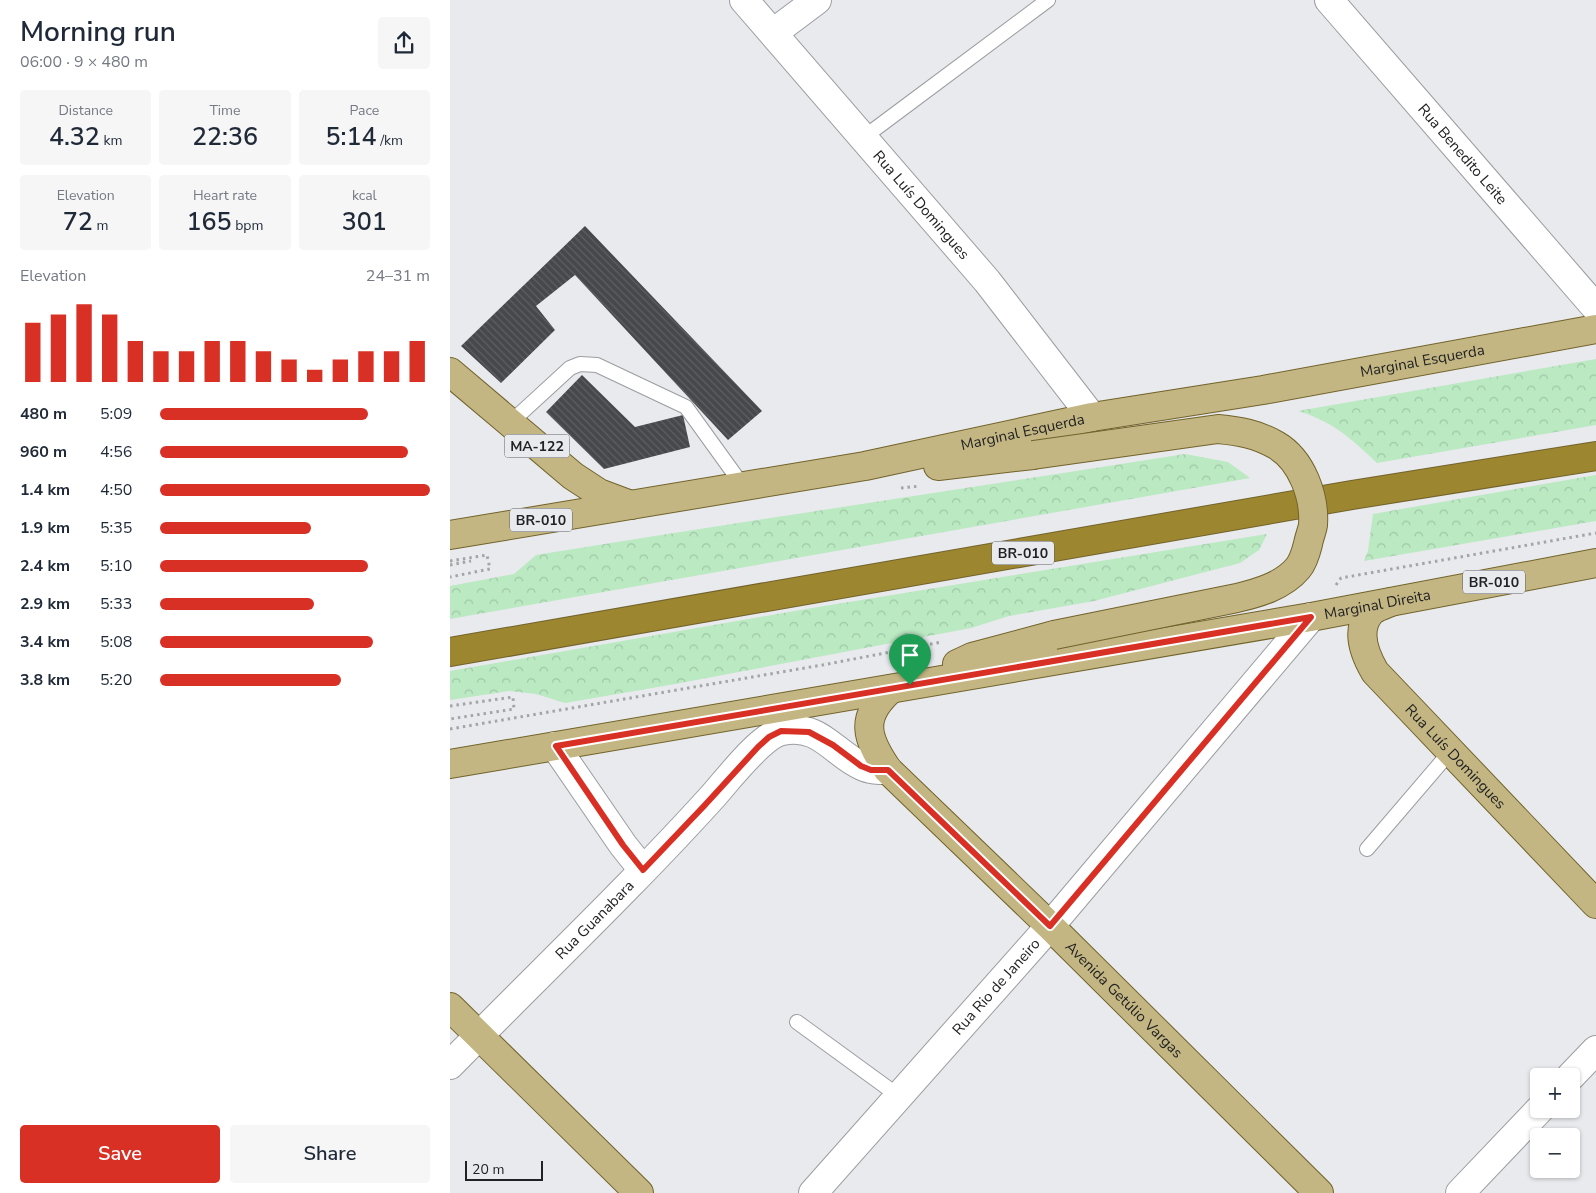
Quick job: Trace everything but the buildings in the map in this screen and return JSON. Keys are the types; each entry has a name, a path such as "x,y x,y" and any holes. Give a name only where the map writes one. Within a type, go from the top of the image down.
{"highway":[{"name":"BR-010","path":"450,652 1352,495 1596,456"}],"main road":[{"name":"Marginal Esquerda","path":"450,535 865,466 1092,417 1263,390 1596,329"},
{"name":"MA-122","path":"450,372 573,476 599,493 633,505"},
{"path":"865,466 933,466 1033,455 1218,429 1244,432 1277,446 1287,454 1300,470 1312,507 1313,526 1306,554 1298,568 1276,585 1257,593 1237,598 1054,635 972,657 900,687"},
{"name":"Marginal Direita","path":"450,764 1311,617 1596,563"},
{"name":"Rua Luís Domingues","path":"1392,601 1379,606 1370,613 1365,624 1362,638 1366,655 1375,672 1596,904"},
{"name":"Avenida Getúlio Vargas","path":"900,687 881,698 869,719 869,732 878,756 888,770 1050,926 1319,1193"},
{"path":"450,1007 639,1193"}],"street":[{"name":"Rua Luís Domingues","path":"744,0 987,281 1092,417"},
{"path":"773,34 817,0"},
{"name":"Rua Benedito Leite","path":"1330,0 1596,308"},
{"name":"Rua Rio de Janeiro","path":"813,1193 1050,926 1311,617"},
{"name":"Rua Guanabara","path":"450,1066 643,870 769,737 781,731 809,732 833,745 861,766 871,770 888,770"},
{"path":"556,746 623,845 643,870"},
{"path":"1579,1068 1596,1050"},
{"path":"1460,1193 1531,1118"}],"lane":[{"path":"863,138 1048,0"},
{"path":"510,423 570,368 580,364 597,365 686,407 743,486"},
{"path":"1367,850 1450,752"},
{"path":"797,1022 900,1097"}],"path":[{"path":"450,561 487,555 490,570 450,576"},
{"path":"450,729 828,664 938,643"},
{"path":"450,706 513,697 514,709 450,719"}],"green space":[{"path":"1596,359 1596,425 1377,463 1341,432 1321,420 1298,411"},
{"path":"1185,454 1228,462 1250,478 450,619 450,586 514,574 536,555"},
{"path":"1596,475 1596,521 1364,561 1368,551 1373,514"},
{"path":"1267,534 1259,550 1240,563 1094,601 1009,616 971,628 565,703 536,694 509,691 450,700 450,671 806,609"}],"route":[{"path":"1311,617 1050,926 888,770 871,770 861,766 833,745 809,732 781,731 769,737 643,870 623,845 556,746 910,685 1311,617"}]}
